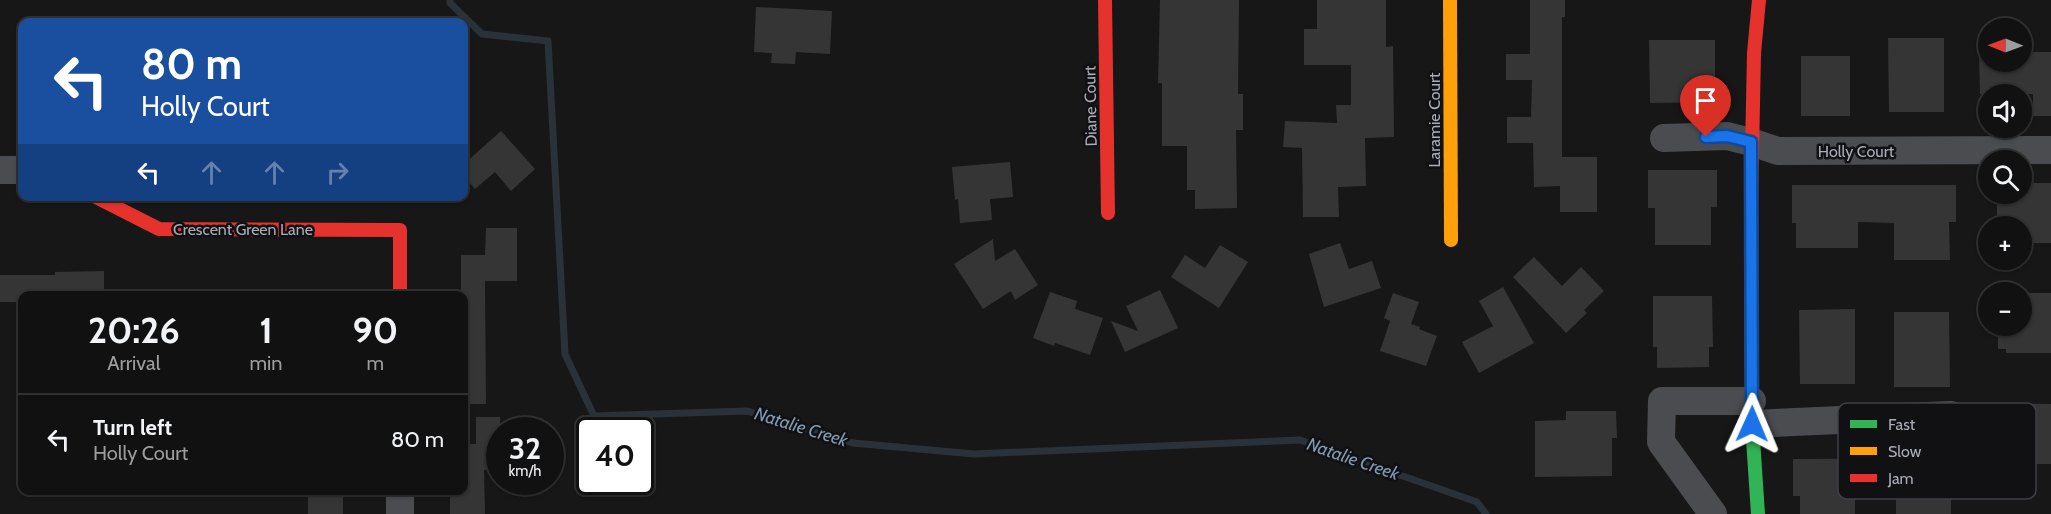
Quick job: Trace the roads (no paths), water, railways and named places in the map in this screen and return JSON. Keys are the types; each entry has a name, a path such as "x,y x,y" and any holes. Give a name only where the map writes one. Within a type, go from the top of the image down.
{"street":[{"name":"Diane Court","path":"1105,0 1108,213"},
{"name":"Laramie Court","path":"1450,0 1451,240"},
{"path":"1758,514 1752,413 1751,142 1754,53 1759,0"},
{"name":"Holly Court","path":"1664,138 1727,136 1778,151 2051,150"},
{"path":"0,170 18,170"},
{"name":"Crescent Green Lane","path":"104,201 159,229 399,230 399,291"},
{"path":"1713,514 1661,442 1662,401 1752,413 1838,414"},
{"path":"400,495 400,514"}],"waterway":[{"name":"Natalie Creek","path":"450,0 450,3 465,18"},
{"name":"Natalie Creek","path":"468,20 482,34 548,41 565,354 594,416 747,411 853,443 974,454 1300,440 1477,502 1486,514"}]}
